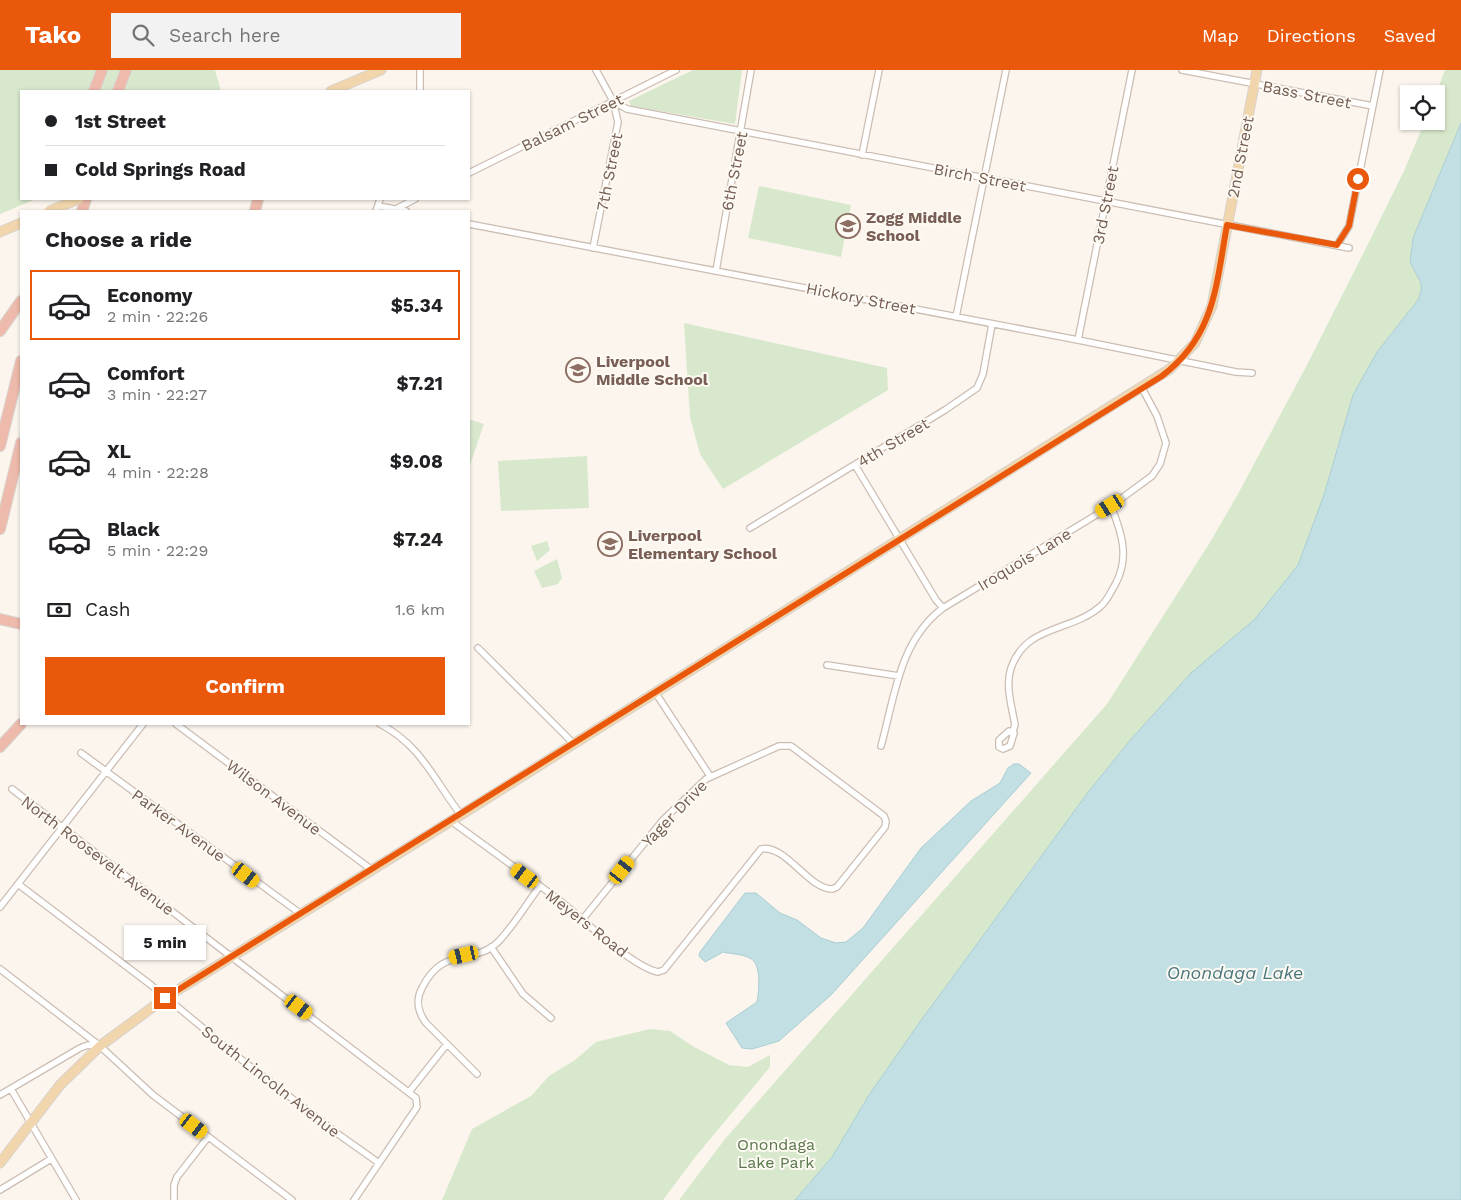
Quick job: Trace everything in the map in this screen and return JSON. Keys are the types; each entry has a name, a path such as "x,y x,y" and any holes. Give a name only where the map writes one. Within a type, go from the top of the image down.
{"highway":[{"path":"94,90 102,70"},
{"path":"118,90 126,70"},
{"path":"0,331 20,302"},
{"path":"0,446 20,365"},
{"path":"0,529 20,447"},
{"path":"0,615 20,619"},
{"path":"0,619 20,624"},
{"path":"0,747 20,725"}],"main road":[{"path":"333,90 381,70"},
{"name":"2nd Street","path":"0,1163 60,1085 100,1046 165,998 1162,376 1181,360 1195,343 1212,306 1258,70"},
{"path":"52,210 77,200"},
{"path":"0,232 20,223"}],"street":[{"path":"420,70 420,90"},
{"name":"7th Street","path":"594,248 618,122 613,101 596,70"},
{"name":"Balsam Street","path":"470,172 676,70"},
{"name":"6th Street","path":"716,271 742,132 751,70"},
{"path":"862,155 879,70"},
{"path":"956,317 1006,70"},
{"name":"3rd Street","path":"1078,340 1132,70"},
{"name":"Bass Street","path":"1182,70 1372,106"},
{"path":"1337,245 1349,226 1380,70"},
{"name":"Birch Street","path":"613,101 627,109 742,132 1349,248"},
{"path":"396,209 413,200"},
{"path":"377,208 401,210"},
{"name":"Hickory Street","path":"470,224 1236,372 1252,373"},
{"name":"4th Street","path":"750,528 855,465 976,388 983,374 992,324"},
{"name":"Iroquois Lane","path":"881,746 899,676 908,650 919,630 943,608 1110,506 1152,476 1165,452 1165,434 1142,388"},
{"path":"855,465 936,600 943,608"},
{"path":"1013,731 1015,725 1008,683 1010,670 1020,650 1033,637 1088,615 1102,605 1119,576 1124,552 1121,530 1110,506"},
{"path":"478,648 574,744"},
{"path":"827,665 899,676"},
{"path":"655,692 710,776"},
{"path":"0,907 142,725"},
{"name":"Wilson Avenue","path":"177,725 372,870"},
{"path":"382,725 410,743 426,762 461,815"},
{"name":"Meyers Road","path":"451,821 540,886 640,964 658,972 664,970 762,849 772,849 822,886 832,889 837,887 885,827 886,821 884,816 792,746 785,744 710,776"},
{"name":"Parker Avenue","path":"81,753 301,914"},
{"name":"Yager Drive","path":"582,920 663,820 710,776"},
{"name":"North Roosevelt Avenue","path":"12,789 409,1092"},
{"name":"South Lincoln Avenue","path":"18,884 338,1134 379,1163"},
{"path":"477,1074 419,1014 417,1002 419,993 442,962 491,947 498,942 540,886"},
{"path":"491,947 523,994 551,1018"},
{"path":"0,969 100,1046 153,1095 292,1200"},
{"path":"354,1200 417,1107 416,1098 409,1092 447,1044"},
{"path":"0,1095 80,1048 100,1046"},
{"path":"11,1089 30,1125 76,1200"},
{"path":"174,1200 174,1185 177,1177 208,1137"},
{"path":"0,1190 51,1159"}],"green space":[{"path":"0,70 215,70 221,90 20,90 20,200 34,200 0,214"},
{"path":"693,70 742,70 735,124 631,106 629,101"},
{"name":"Onondaga Lake Park","path":"1445,70 1461,70 1461,123 1413,238 1410,262 1421,283 1421,292 1418,300 1377,352 1341,437 1324,495 1298,565 1255,619 1191,673 1132,738 1089,791 917,1026 869,1095 832,1157 795,1200 679,1200 725,1139 1107,704 1209,544 1238,494 1308,363 1371,238 1404,171 1421,130 1445,130 1445,85 1439,85"},
{"path":"759,186 851,205 841,257 748,238"},
{"path":"684,323 887,368 888,390 723,489 700,454 690,417"},
{"path":"470,419 484,424 470,465"},
{"path":"587,456 589,508 501,511 498,461"},
{"path":"547,541 550,550 537,561 531,546"},
{"path":"557,559 562,578 558,584 542,588 534,571"},
{"path":"650,1029 670,1031 694,1047 729,1065 748,1067 770,1055 770,1067 696,1156 663,1200 442,1200 472,1129 531,1096 549,1076 575,1060 596,1042"}],"water":[{"name":"Onondaga Lake","path":"1461,123 1461,1200 795,1200 832,1157 869,1095 917,1026 1089,791 1132,738 1191,673 1255,619 1298,565 1324,495 1353,395 1377,352 1418,300 1421,292 1421,283 1410,262 1413,238"},
{"path":"1014,764 1019,764 1031,773 831,995 779,1041 752,1049 742,1048 726,1023 757,1002 759,978 754,961 744,956 723,952 705,962 699,956 700,952 745,893 756,893 780,913 797,920 821,938 836,943 846,942 863,928 921,848 971,801 1000,783 1008,768"}],"place":[{"name":"Zogg Middle School","path":"848,226"},
{"name":"Liverpool Middle School","path":"578,370"},
{"name":"Liverpool Elementary School","path":"610,544"}],"route":[{"path":"165,998 1162,376 1181,360 1195,343 1205,324 1212,306 1227,225 1337,245 1349,226 1358,179"}]}
